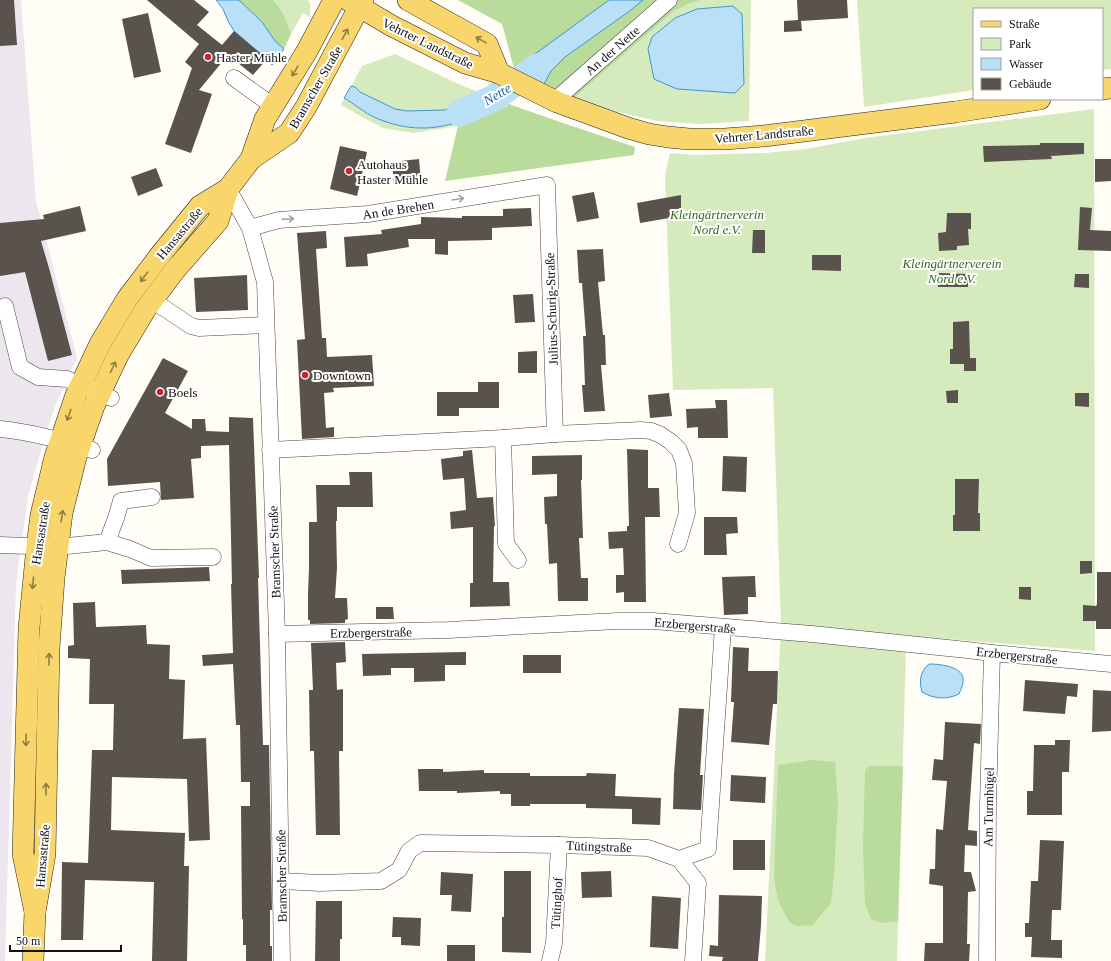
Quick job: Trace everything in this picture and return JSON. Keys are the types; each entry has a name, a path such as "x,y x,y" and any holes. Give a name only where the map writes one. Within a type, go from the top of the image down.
{"main road":[{"name":"Bramscher Straße","path":"228,189 251,158 265,119 307,50 334,0"},
{"name":"Vehrter Landstraße","path":"408,0 488,44 502,75"},
{"name":"Bramscher Straße","path":"251,158 289,133 306,107 357,2"},
{"name":"Vehrter Landstraße","path":"357,2 392,26 466,63 502,75 557,102 628,128 649,134 668,137 689,139 725,139 779,135 1033,100"},
{"name":"Hansastraße","path":"33,961 35,912 51,818 54,717 49,648 54,578 62,513 76,457 86,448 94,406 106,396 118,355 152,300 175,270 218,221 228,189"},
{"name":"Hansastraße","path":"35,912 23,854 29,628 41,516 55,457 80,384 100,344 127,299 200,206 228,189"}],"street":[{"name":"An der Nette","path":"557,102 561,95 669,0"},
{"path":"234,78 273,106"},
{"name":"An de Brehen","path":"250,228 278,220 368,214 547,185"},
{"name":"Julius-Schurig-Straße","path":"547,185 555,434"},
{"name":"Bramscher Straße","path":"228,189 250,228 265,282 276,634 282,961"},
{"path":"152,300 191,326 199,328 266,325"},
{"path":"5,306 20,367 38,377 62,378 80,384 106,396"},
{"path":"0,429 60,440 86,448"},
{"path":"270,450 555,434 641,430 651,431 672,442 679,450 684,463 687,513 678,544"},
{"path":"503,438 506,544 518,560"},
{"path":"107,542 121,501 152,497"},
{"path":"0,545 58,547 107,542 130,549 151,558 214,557"},
{"name":"Erzbergerstraße","path":"276,634 448,630 617,621 653,621 828,636 1111,664"},
{"path":"693,961 698,883 679,859 708,849 723,627"},
{"name":"Am Turmhügel","path":"987,961 988,805 992,653"},
{"path":"27,716 54,717"},
{"path":"24,816 51,818"},
{"name":"Tütingstraße","path":"281,881 381,881 399,870 409,851 420,843 648,848 679,859"},
{"name":"Tütinghof","path":"550,961 554,943 559,845"}],"shaded area":[{"path":"0,0 21,0 36,201 77,358 55,406 28,496 16,586 5,961 0,961"}],"green space":[{"path":"239,0 273,0 284,16 291,34 284,49 275,41 262,22"},
{"path":"273,0 308,0 310,3 310,17 303,13 291,34 284,16"},
{"path":"458,0 702,0 693,2 674,11 574,98 514,68 502,24"},
{"path":"702,0 751,0 749,121 699,124 657,121 614,111 574,98 674,11 693,2"},
{"path":"857,0 1111,0 1111,69 1103,70 1103,8 973,8 973,90 864,107"},
{"path":"395,54 456,83 508,105 458,126 413,133 383,128 341,105 362,66"},
{"path":"506,103 635,147 634,155 445,181 458,126 508,106"},
{"name":"Kleingärtnerverein Nord e.V.","path":"1094,109 1095,651 823,629 906,650 897,961 765,961 781,625 773,388 673,390 665,175 670,153 694,155 765,153 806,149 865,138"},
{"path":"812,760 835,762 838,804 834,875 831,903 813,925 797,926 788,920 778,900 774,878 778,765"},
{"path":"869,766 903,766 898,921 881,923 871,919 865,904 863,848 865,770"}],"water":[{"path":"216,0 239,0 262,22 275,41 284,49 272,65 234,31 223,9"},
{"path":"609,0 643,0 565,57 551,71 544,84 514,68 531,57"},
{"path":"733,6 742,14 744,84 735,93 677,89 654,79 648,49 652,37 675,18 697,9"},
{"path":"351,86 395,109 407,111 445,110 472,98 481,92 506,103 476,116 442,126 431,128 410,127 392,124 367,114 344,98"},
{"path":"929,664 949,666 961,674 963,680 959,694 940,698 922,692 921,676"}],"building":[{"path":"0,0 14,0 17,45 0,46"},
{"path":"147,0 194,0 209,12 197,25 222,45 234,31 267,59 253,75 228,55 199,90 212,94 191,153 165,144 192,68 185,62 199,44"},
{"path":"797,0 847,0 848,18 801,21 802,31 784,32 784,21 798,20"},
{"path":"148,13 161,72 134,78 122,19"},
{"path":"1040,143 1084,143 1084,154 1051,156 1052,159 984,162 983,146 1040,145"},
{"name":"Autohaus Haster Mühle","path":"340,146 367,152 357,196 330,189"},
{"path":"419,159 421,182 394,185 392,162"},
{"path":"1095,159 1111,159 1111,181 1095,182"},
{"path":"156,168 163,186 138,196 131,177"},
{"path":"594,192 599,218 577,222 572,196"},
{"path":"681,195 681,216 640,223 637,203"},
{"path":"80,206 86,231 41,241 72,355 48,361 25,272 0,276 0,223 44,219 43,215"},
{"path":"1080,207 1092,208 1090,230 1111,231 1111,251 1078,250"},
{"path":"531,208 532,226 492,228 492,240 448,241 448,255 435,254 435,239 408,239 409,247 367,254 368,266 346,267 344,237 382,234 381,230 421,224 421,217 462,218 462,216 503,216 503,209"},
{"path":"947,213 971,213 971,229 968,229 969,245 957,246 957,250 939,251 938,233 946,232"},
{"path":"753,230 765,230 765,253 752,253"},
{"path":"326,231 327,248 316,249 322,338 326,338 327,357 372,355 374,386 333,388 334,392 324,393 326,428 334,427 334,437 302,439 297,340 305,339 297,233"},
{"path":"603,249 605,281 598,282 603,335 605,335 606,365 601,365 605,411 584,412 582,385 585,385 583,336 586,336 582,283 579,283 577,250"},
{"path":"812,255 841,255 841,271 812,270"},
{"path":"938,273 968,274 968,287 938,287"},
{"path":"1075,274 1089,274 1089,288 1074,287"},
{"path":"247,275 248,310 196,312 194,278"},
{"path":"533,294 535,322 515,323 513,295"},
{"path":"969,321 970,358 976,358 976,371 964,371 964,364 950,364 950,349 953,349 953,322"},
{"path":"537,351 537,373 518,373 518,352"},
{"path":"163,358 188,371 165,413 192,429 192,419 205,419 206,431 229,432 229,417 253,418 263,745 269,745 272,910 270,910 270,946 272,946 272,961 246,961 246,945 243,945 241,806 250,806 250,782 241,782 240,725 236,725 233,664 203,666 202,655 233,653 229,445 201,446 201,458 191,459 194,498 161,500 160,482 108,486 107,459"},
{"path":"478,382 499,382 499,408 459,408 459,416 437,416 437,392 478,392"},
{"path":"958,390 958,403 947,403 946,391"},
{"path":"669,393 672,416 650,418 648,395"},
{"path":"1075,393 1089,393 1089,407 1075,406"},
{"path":"715,400 727,400 728,438 698,438 698,427 687,428 686,409 716,408"},
{"path":"627,449 648,450 648,488 659,488 660,517 645,517 646,602 624,602 624,592 616,593 616,575 624,575 623,548 609,549 608,532 627,531 627,526 629,526"},
{"path":"472,450 477,498 493,497 495,526 493,582 509,582 510,606 470,607 470,583 473,583 473,527 451,529 450,512 466,510 464,478 443,480 441,459 463,456 463,451"},
{"path":"582,455 581,480 583,538 579,538 581,578 588,578 588,601 558,601 557,563 549,564 544,497 557,496 557,474 532,475 532,456"},
{"path":"723,456 747,457 746,492 722,491"},
{"path":"349,472 372,472 373,507 337,507 337,568 335,598 347,598 348,619 345,620 345,623 310,624 310,620 308,620 309,522 317,522 316,485 350,485"},
{"path":"955,479 979,479 978,513 980,513 980,531 953,531 953,515 955,515"},
{"path":"704,517 737,517 738,533 726,534 727,555 704,555"},
{"path":"1080,561 1092,561 1092,573 1080,574"},
{"path":"209,567 210,581 122,584 121,570"},
{"path":"1097,572 1111,572 1111,629 1096,629 1096,621 1083,621 1083,605 1096,606 1097,604"},
{"path":"755,576 756,597 748,597 748,614 724,615 722,577"},
{"path":"1019,587 1031,587 1031,600 1019,599"},
{"path":"95,602 96,627 146,625 147,644 170,645 169,679 185,680 183,739 206,738 210,840 189,841 187,779 112,777 111,830 185,833 184,866 189,866 187,961 152,961 154,882 85,880 83,940 61,940 62,862 88,863 92,750 113,750 114,704 89,704 90,659 68,658 68,646 74,645 73,603"},
{"path":"376,607 393,607 394,619 376,619"},
{"path":"345,642 346,662 336,663 337,690 343,689 343,751 339,751 340,835 316,835 314,751 310,751 309,690 313,690 311,643"},
{"path":"733,647 749,648 748,671 778,671 777,704 773,704 769,745 731,742 734,702 731,702"},
{"path":"466,652 466,665 445,665 445,681 414,682 414,668 391,668 391,675 363,676 362,654"},
{"path":"523,655 561,655 561,673 523,673"},
{"path":"1025,680 1078,684 1077,697 1067,696 1065,714 1023,711"},
{"path":"1093,690 1111,691 1111,731 1092,732"},
{"path":"679,708 704,709 700,775 703,775 701,810 673,809"},
{"path":"945,722 981,724 980,744 974,743 968,830 977,831 977,846 965,845 964,872 971,872 976,891 968,892 967,944 970,944 969,961 924,961 925,943 943,943 943,886 929,884 930,869 935,869 936,829 943,830 947,781 932,780 934,759 943,760"},
{"path":"1055,740 1070,740 1069,772 1062,772 1062,815 1027,815 1027,791 1033,791 1034,745 1055,745"},
{"path":"418,769 443,769 443,772 484,770 484,773 530,773 530,776 586,776 587,773 616,774 615,796 661,798 660,825 632,824 632,809 586,808 586,804 530,804 530,806 511,806 511,794 500,794 500,791 457,793 457,791 419,791"},
{"path":"731,775 766,777 765,803 730,801"},
{"path":"733,840 765,840 765,870 733,870"},
{"path":"1040,840 1064,841 1061,910 1052,910 1051,940 1062,940 1062,958 1031,957 1032,937 1025,937 1025,923 1029,923 1031,881 1038,881"},
{"path":"504,871 531,871 531,953 502,952"},
{"path":"611,871 612,897 582,898 581,872"},
{"path":"441,872 473,874 471,912 451,911 452,895 440,895"},
{"path":"719,895 762,896 758,961 722,961 723,957 709,956 710,945 718,946"},
{"path":"652,896 681,898 678,949 650,947"},
{"path":"316,901 342,901 342,939 340,939 340,961 315,961"},
{"path":"393,917 421,918 420,946 401,945 401,937 392,937"},
{"path":"447,945 475,945 475,961 447,961"}],"waterway":[{"name":"Nette","path":"460,113 494,98 537,67"}],"place":[{"name":"Haster Mühle","path":"208,57"},
{"name":"Autohaus Haster Mühle","path":"349,171"},
{"name":"Downtown","path":"305,375"},
{"name":"Boels","path":"160,392"}],"park label":[{"name":"Kleingärtnerverin Nord e.V.","path":"717,222"}]}
